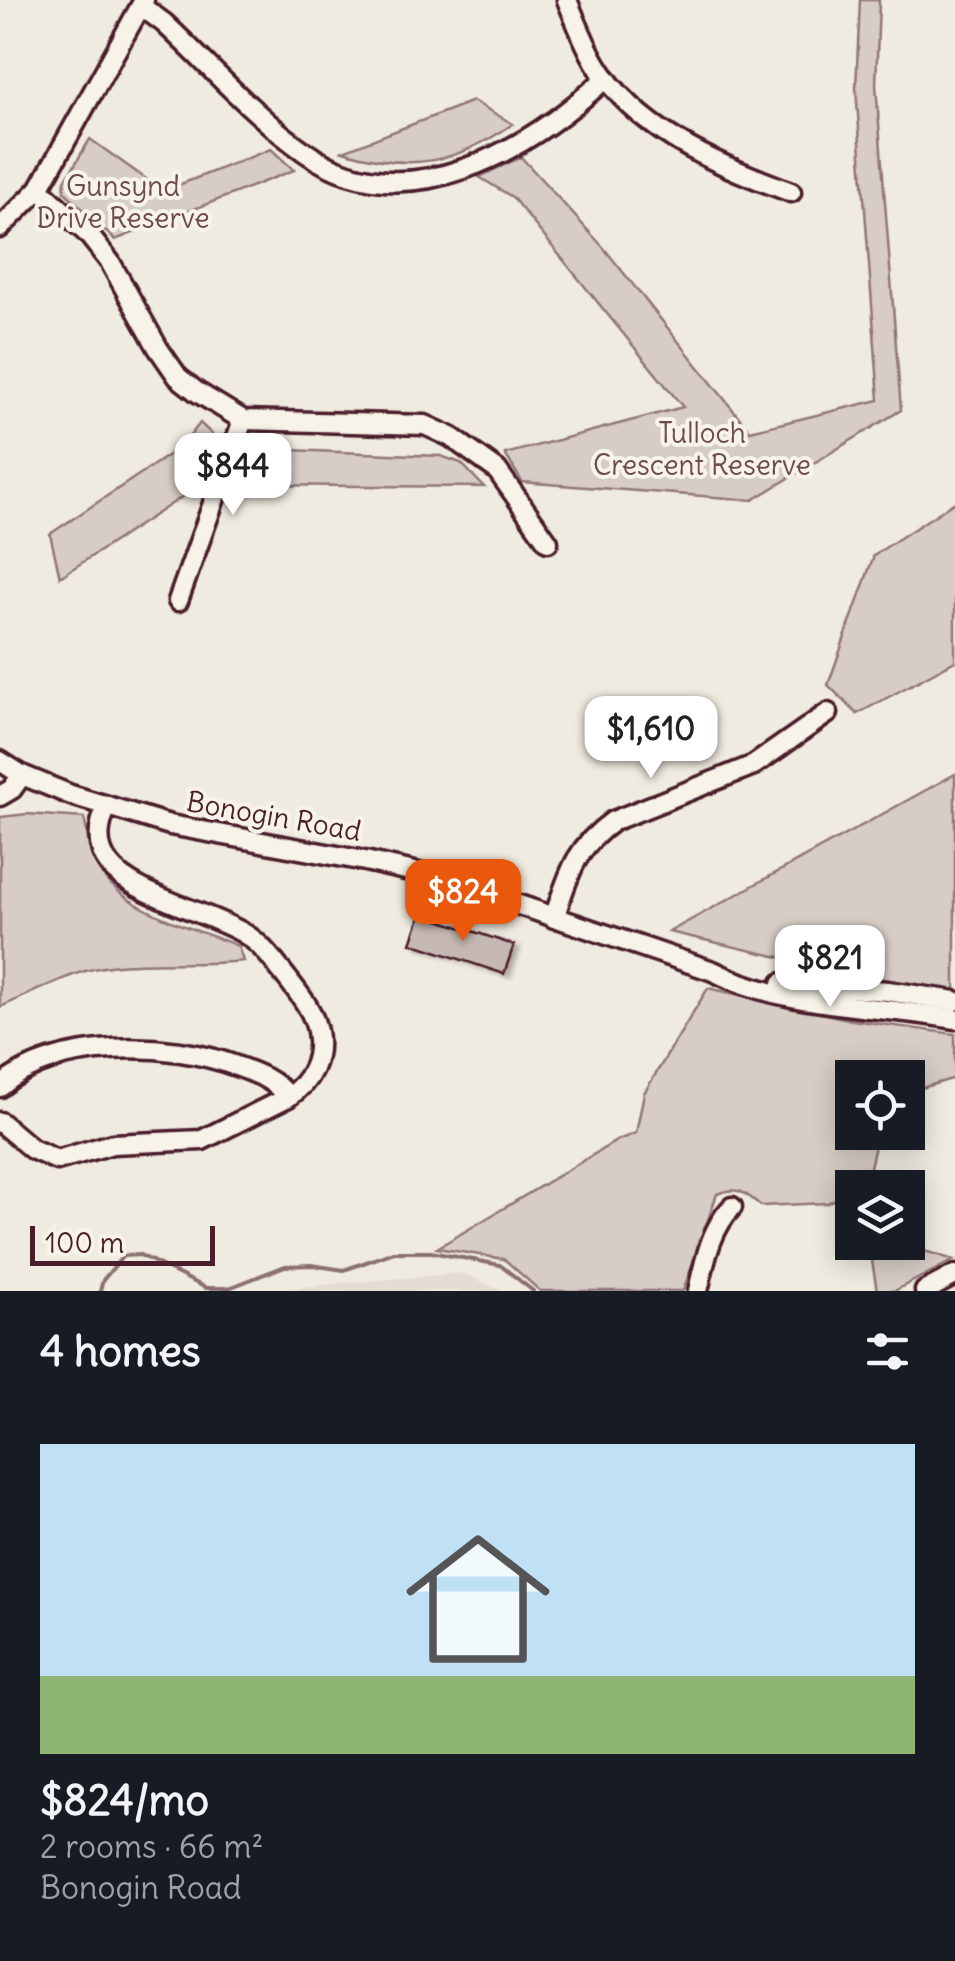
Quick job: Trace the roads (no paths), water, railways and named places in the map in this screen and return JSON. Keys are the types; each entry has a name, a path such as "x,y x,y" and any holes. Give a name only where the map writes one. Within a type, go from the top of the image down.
{"street":[{"path":"567,0 586,47 606,78 646,117 708,160 791,192"},
{"path":"0,228 38,189 142,3 306,153 343,171 380,180 446,176 487,162 606,78"},
{"path":"38,189 88,234 110,262 178,377 243,420 426,425 451,436 498,470 548,542"},
{"path":"178,600 243,420"},
{"path":"554,918 576,855 595,834 614,822 754,764 828,713"},
{"name":"Bonogin Road","path":"0,761 22,775 107,806 230,839 364,861 437,878 733,981 810,998 955,1016"},
{"path":"0,796 12,789 22,775"},
{"path":"0,1122 32,1149 56,1160 112,1144 202,1140 288,1097 307,1080 318,1054 315,1021 309,1008 272,958 248,936 141,888 110,866 98,838 107,806"},
{"name":"Bonogin Road","path":"713,971 790,984 955,1000"},
{"path":"882,990 887,1002 955,1016"},
{"path":"0,1087 15,1076 73,1056 105,1049 150,1048 198,1052 276,1084 288,1097"},
{"path":"698,1291 712,1237 732,1207"},
{"path":"925,1291 955,1274"}],"waterway":[{"path":"100,1291 103,1280 123,1256 140,1255 206,1288 229,1288 285,1266 344,1270 394,1252 431,1252 500,1265 533,1291"}],"park label":[{"name":"Gunsynd Drive Reserve","path":"123,202"},
{"name":"Tulloch Crescent Reserve","path":"702,449"}]}
